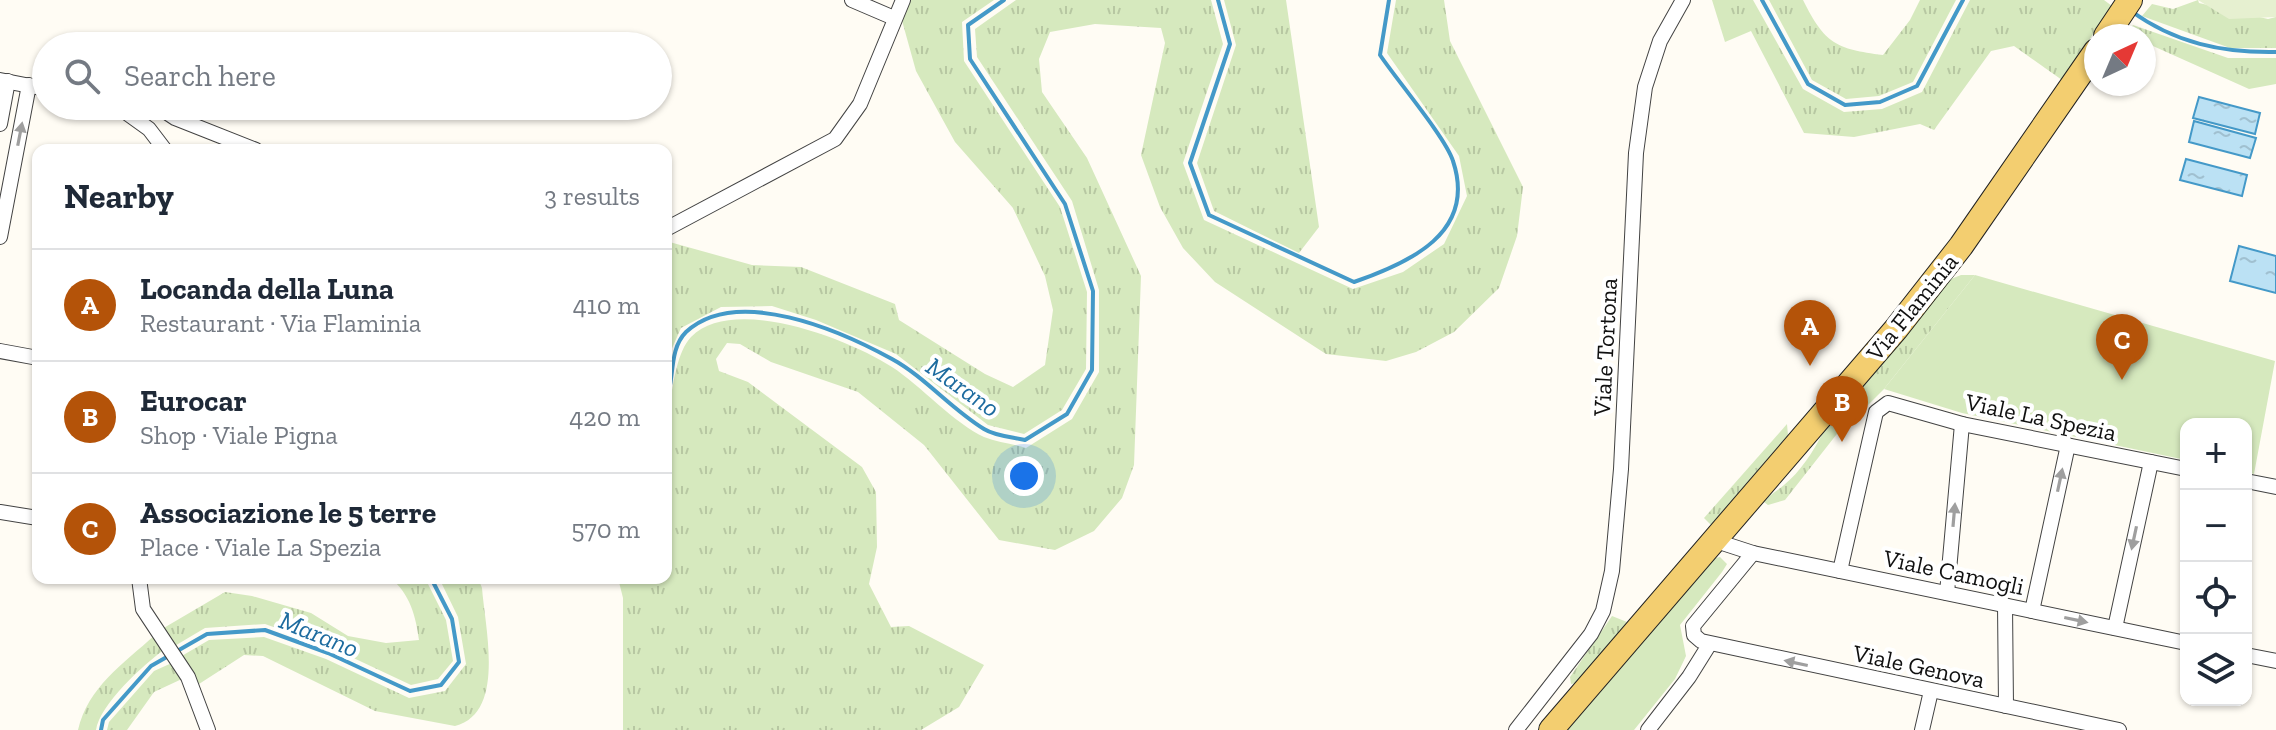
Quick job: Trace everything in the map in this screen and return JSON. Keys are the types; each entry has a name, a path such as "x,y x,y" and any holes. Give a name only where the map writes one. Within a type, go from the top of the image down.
{"main road":[{"path":"2114,24 2130,0"},
{"name":"Via Flaminia","path":"1556,724 1896,329 2084,69"}],"street":[{"path":"852,0 894,18"},
{"path":"672,226 835,139 860,104 903,0"},
{"name":"Viale Tortona","path":"1516,730 1591,634 1603,611 1612,571 1636,153 1645,87 1660,41 1683,0"},
{"path":"0,124 4,81 32,86"},
{"path":"0,237 29,85"},
{"path":"136,120 149,129 160,144"},
{"path":"180,120 241,144"},
{"path":"0,351 32,357"},
{"name":"Viale La Spezia","path":"1840,571 1876,412 1888,403 1962,424 2180,468"},
{"path":"1947,593 1962,424"},
{"path":"2032,611 2068,445"},
{"path":"2115,628 2151,462"},
{"path":"2252,482 2276,487"},
{"path":"0,512 32,517"},
{"name":"Viale Camogli","path":"1713,540 1753,553 2180,642"},
{"path":"1648,730 1709,645 1694,635 1693,626 1753,553"},
{"path":"140,584 143,609 188,677 208,730"},
{"path":"2005,605 2006,706"},
{"name":"Viale Genova","path":"1709,645 2119,730"},
{"path":"2252,656 2276,661"},
{"path":"1551,687 1556,724"},
{"path":"1922,730 1931,691"}],"green space":[{"path":"911,0 994,0 962,22 964,61 1060,207 1087,292 1086,369 1062,410 1024,434 988,425 896,354 816,320 772,306 721,307 681,328 672,348 672,243 752,265 801,267 895,304 899,320 985,374 1013,387 1045,365 1053,310 1045,276 1013,208 955,142 916,71 901,17"},
{"path":"1016,0 1211,0 1223,44 1183,163 1204,220 1353,289 1403,272 1444,244 1467,196 1459,156 1387,53 1396,0 1444,0 1450,41 1523,187 1517,236 1499,288 1454,332 1416,352 1386,361 1326,354 1215,282 1183,248 1160,207 1141,155 1165,43 1161,28 1095,24 1050,32 1039,59 1042,92 1087,158 1141,276 1134,465 1122,498 1094,531 1055,550 999,540 924,445 858,392 771,362 740,344 727,343 716,359 719,371 748,382 862,467 876,492 877,547 869,584 891,627 909,626 984,665 959,707 921,730 623,730 623,598 620,584 672,584 672,391 679,359 691,337 710,325 734,320 762,320 821,334 892,367 973,431 989,439 1026,448 1072,419 1099,372 1099,290 1072,201 977,57 975,29"},
{"path":"1224,0 1286,0 1319,227 1299,253 1214,211 1197,163 1236,45"},
{"path":"1712,0 1753,0 1803,89 1844,112 1882,109 1922,92 1970,0 2104,0 2112,6 2100,24 2084,24 2084,47 2062,80 2014,46 1991,51 1934,130 1920,124 1854,137 1804,133 1751,31 1725,42"},
{"path":"1769,0 1803,0 1818,26 1834,42 1854,50 1883,55 1910,20 1920,0 1956,0 1913,82 1879,96 1846,99 1812,80"},
{"path":"2198,0 2199,3 2268,19 2276,17 2276,48 2230,48 2142,16 2152,4 2173,9"},
{"path":"2198,0 2276,0 2276,17 2229,19"},
{"path":"2156,33 2228,58 2276,58 2276,84 2249,89 2156,47"},
{"path":"1975,275 1884,389 1867,406 1862,402 1785,500 1768,505 1764,502 1796,474 1823,432 1951,279"},
{"path":"1975,275 2275,361 2254,474 2252,418 2180,418 2180,459 1962,413 1884,389"},
{"path":"1787,424 1788,435 1711,525 1704,518"},
{"path":"1720,557 1727,564 1680,625 1686,656 1675,679 1634,730 1564,730 1711,559"},
{"path":"397,584 428,584 446,620 453,661 438,679 411,685 330,647 265,624 205,628 173,647 162,629 225,592 252,596 311,613 348,636 386,643 419,640 411,606"},
{"path":"442,584 480,584 488,646 487,687 481,705 471,718 455,726 375,711 263,656 244,655 199,684 180,657 209,640 264,637 326,659 409,698 445,691 466,664 458,617"},
{"path":"1612,616 1627,622 1577,683 1571,684 1570,677"},
{"path":"155,635 165,649 114,697 96,730 78,730 98,689"},
{"path":"174,662 184,678 154,692 127,730 107,730 109,722 154,671"}],"water":[{"path":"2199,97 2260,113 2255,134 2193,118"},
{"path":"2194,121 2256,138 2250,158 2189,142"},
{"path":"2186,159 2247,175 2242,196 2180,180"},
{"path":"2239,246 2276,256 2276,293 2230,281"}],"waterway":[{"name":"Marano","path":"672,370 680,339 686,332 707,319 733,312 760,313 789,317 818,326 871,348 904,366 972,421 993,433 1025,440 1067,414 1092,370 1093,291 1065,204 970,59 968,25 1004,0"},
{"name":"Marano","path":"1218,0 1230,44 1190,163 1209,215 1354,282 1396,265 1433,241 1447,226 1455,208 1458,186 1449,151 1380,55 1389,0"},
{"name":"Marano","path":"1762,0 1808,84 1845,105 1880,102 1917,86 1963,0"},
{"name":"Marano","path":"2131,11 2165,31 2200,44 2237,51 2276,52"},
{"name":"Marano","path":"101,730 103,720 151,666 207,634 265,630 328,653 410,691 441,685 459,662 452,619 434,584"}],"place":[{"name":"Locanda della Luna","path":"1810,366"},
{"name":"Associazione le 5 terre","path":"2122,380"},
{"name":"Eurocar","path":"1842,442"}]}
